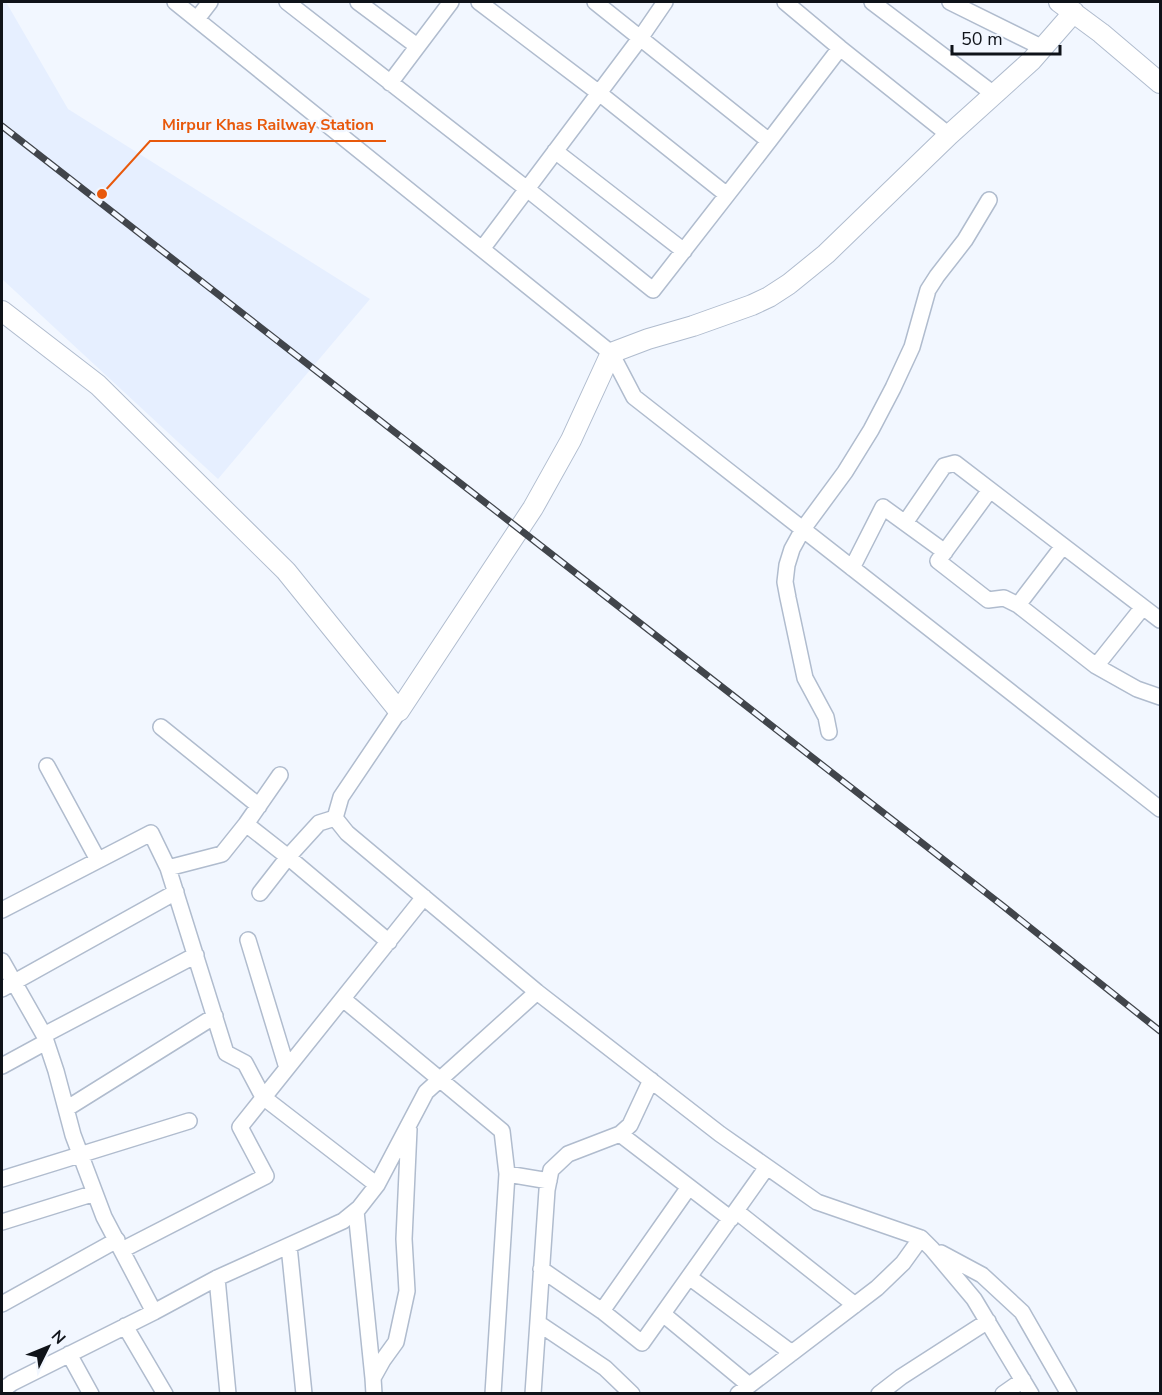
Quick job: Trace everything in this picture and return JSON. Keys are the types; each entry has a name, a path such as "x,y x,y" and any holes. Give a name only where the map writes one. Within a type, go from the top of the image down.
{"street":[{"path":"175,2 611,352 634,397 1161,809"},
{"path":"197,19 210,2"},
{"path":"287,2 653,290 840,48"},
{"path":"358,2 417,46"},
{"path":"390,83 451,2"},
{"path":"479,2 599,93 727,195"},
{"path":"595,2 769,141"},
{"path":"482,249 665,2"},
{"path":"785,2 950,135"},
{"path":"872,2 995,95"},
{"path":"950,2 1043,48"},
{"path":"335,818 341,797 533,508 571,440 611,352 752,305 789,284 826,254 1032,60 1043,48 1066,7 1161,83"},
{"path":"555,151 684,251"},
{"path":"829,732 826,717 805,678 785,582 787,565 803,529 839,480 871,430 893,388 912,347 928,291 965,240 989,200"},
{"path":"2,311 98,385 286,571 399,711"},
{"path":"905,523 944,466 955,463 1161,620"},
{"path":"990,490 938,561 988,600 1004,598 1018,605 1096,666 1137,689 1161,697"},
{"path":"852,568 883,507 945,552"},
{"path":"1018,605 1063,546"},
{"path":"1096,666 1143,607"},
{"path":"161,727 259,806"},
{"path":"47,766 98,860"},
{"path":"168,868 222,854 246,825 280,776"},
{"path":"260,893 319,823 335,818"},
{"path":"335,818 347,833 537,992 720,1134 817,1202 921,1238 974,1299 1031,1394"},
{"path":"246,825 288,857 388,942"},
{"path":"2,910 152,833 168,868 226,1053 246,1063 263,1097 377,1185"},
{"path":"8,986 176,892"},
{"path":"2,1304 119,1245 266,1176 240,1127 424,897"},
{"path":"248,940 287,1068"},
{"path":"2,1066 45,1039 196,955"},
{"path":"2,961 8,986 45,1039 73,1135 104,1217 154,1312"},
{"path":"8,1385 217,1278 343,1221 356,1210 377,1185 426,1092 537,992"},
{"path":"343,999 502,1131 507,1174 493,1394"},
{"path":"66,1109 215,1016"},
{"path":"533,1394 547,1190 551,1170 568,1154 620,1134 630,1125 651,1080"},
{"path":"2,1179 189,1121"},
{"path":"373,1377 396,1342 406,1291 404,1239 409,1124"},
{"path":"620,1134 689,1187 733,1215 855,1305"},
{"path":"542,1269 602,1311 642,1343 767,1167"},
{"path":"507,1174 549,1181"},
{"path":"602,1311 689,1187"},
{"path":"2,1222 95,1193"},
{"path":"356,1210 374,1394"},
{"path":"663,1314 744,1389 877,1288 903,1263 921,1238"},
{"path":"289,1245 304,1394"},
{"path":"932,1249 982,1275 1022,1312 1069,1394"},
{"path":"689,1277 792,1353"},
{"path":"217,1278 228,1394"},
{"path":"879,1394 901,1377 988,1321"},
{"path":"538,1323 605,1368 632,1394"},
{"path":"126,1326 165,1394"},
{"path":"69,1354 91,1394"},
{"path":"1004,1394 1023,1380"}],"shaded area":[{"path":"2,2 6,2 68,109 370,299 218,479 2,279"}],"railway":[{"path":"2,126 1003,906 1160,1031"}],"place":[{"name":"Mirpur Khas Railway Station","path":"102,194"}]}
